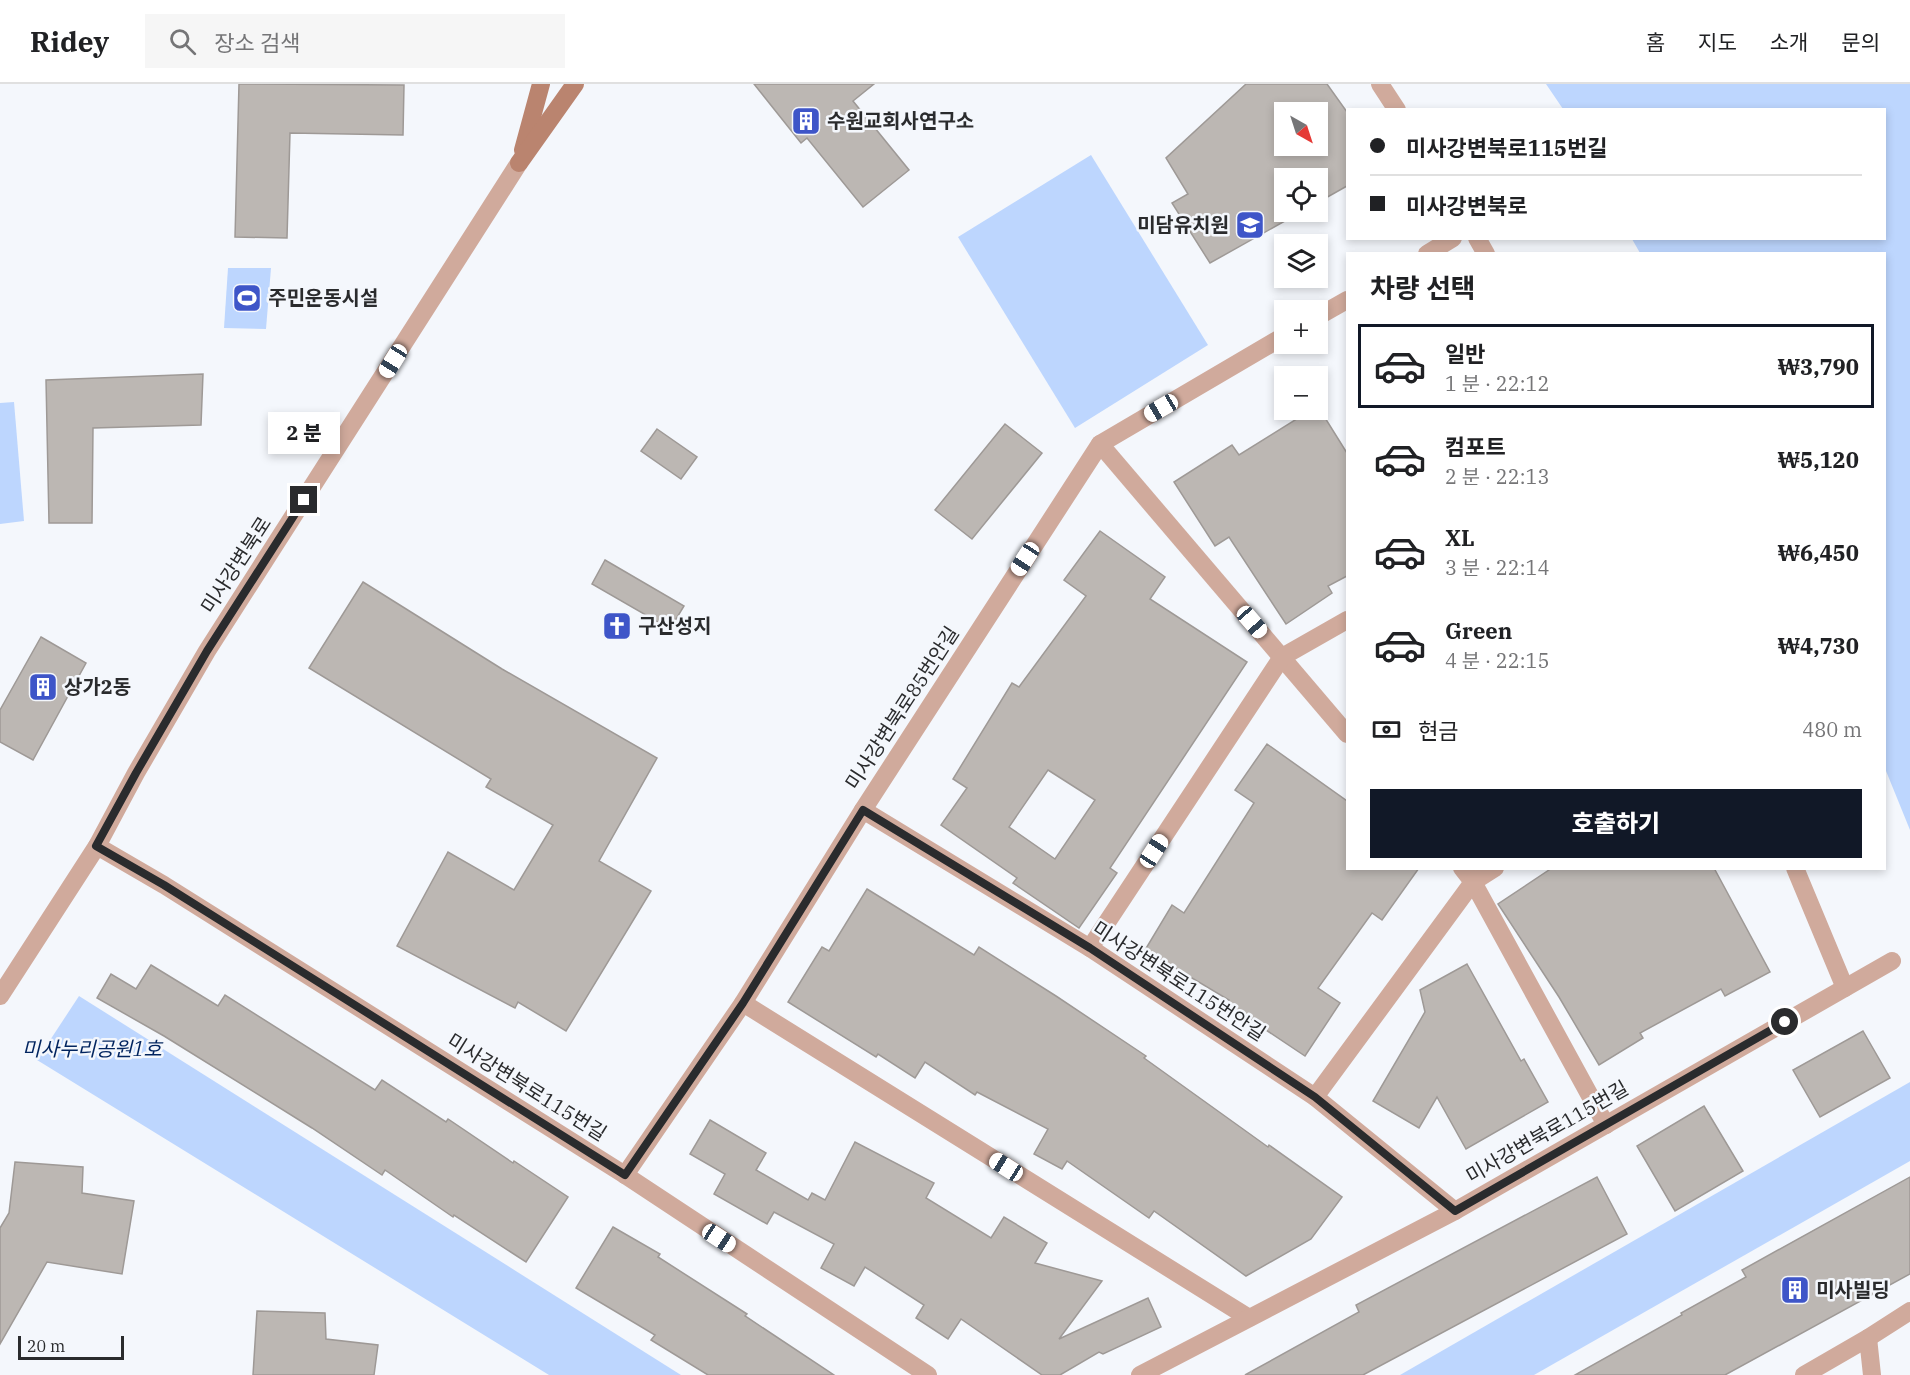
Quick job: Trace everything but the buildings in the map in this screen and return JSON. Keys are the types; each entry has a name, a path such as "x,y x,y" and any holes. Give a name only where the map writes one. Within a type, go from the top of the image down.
{"main road":[{"path":"519,163 541,84"},
{"path":"519,163 574,84"}],"street":[{"path":"1380,84 1396,108"},
{"name":"미사강변북로","path":"0,996 96,846 207,651 519,163"},
{"path":"1430,252 1450,240"},
{"path":"1328,311 1346,301"},
{"name":"미사강변북로85번안길","path":"625,1175 743,1003 863,810 1100,444 1274,342"},
{"path":"1100,444 1346,733"},
{"path":"1090,948 1282,657 1346,621"},
{"name":"미사강변북로115번안길","path":"863,810 1090,948 1315,1097 1455,1211"},
{"name":"미사강변북로115번길","path":"96,846 164,885 625,1175 928,1375"},
{"path":"1315,1097 1467,875 1487,870"},
{"path":"1796,870 1845,988"},
{"path":"1467,875 1606,1125"},
{"name":"미사강변북로115번길","path":"1140,1375 1455,1211 1892,961"},
{"path":"743,1003 1249,1318"},
{"path":"1804,1375 1910,1311"},
{"path":"1868,1338 1872,1375"}],"green space":[{"path":"1546,84 1910,84 1910,830 1886,771 1886,252 1639,252 1633,240 1886,240 1886,108 1562,108"},
{"path":"1091,155 1208,345 1075,428 958,237"},
{"name":"주민운동시설","path":"228,268 271,268 266,329 224,328"},
{"path":"14,402 24,521 0,524 0,403"},
{"name":"미사누리공원1호","path":"79,996 681,1375 549,1375 37,1060"},
{"path":"1910,1082 1910,1161 1534,1375 1400,1375"}],"place":[{"name":"수원교회사연구소","path":"806,121"},
{"name":"미담유치원","path":"1250,225"},
{"name":"주민운동시설","path":"247,298"},
{"name":"구산성지","path":"617,626"},
{"name":"상가2동","path":"43,687"},
{"name":"미사빌딩","path":"1795,1290"}],"route":[{"path":"304,500 207,651 96,846 164,885 625,1175 743,1003 863,810 1090,948 1315,1097 1455,1211 1785,1022"}]}
